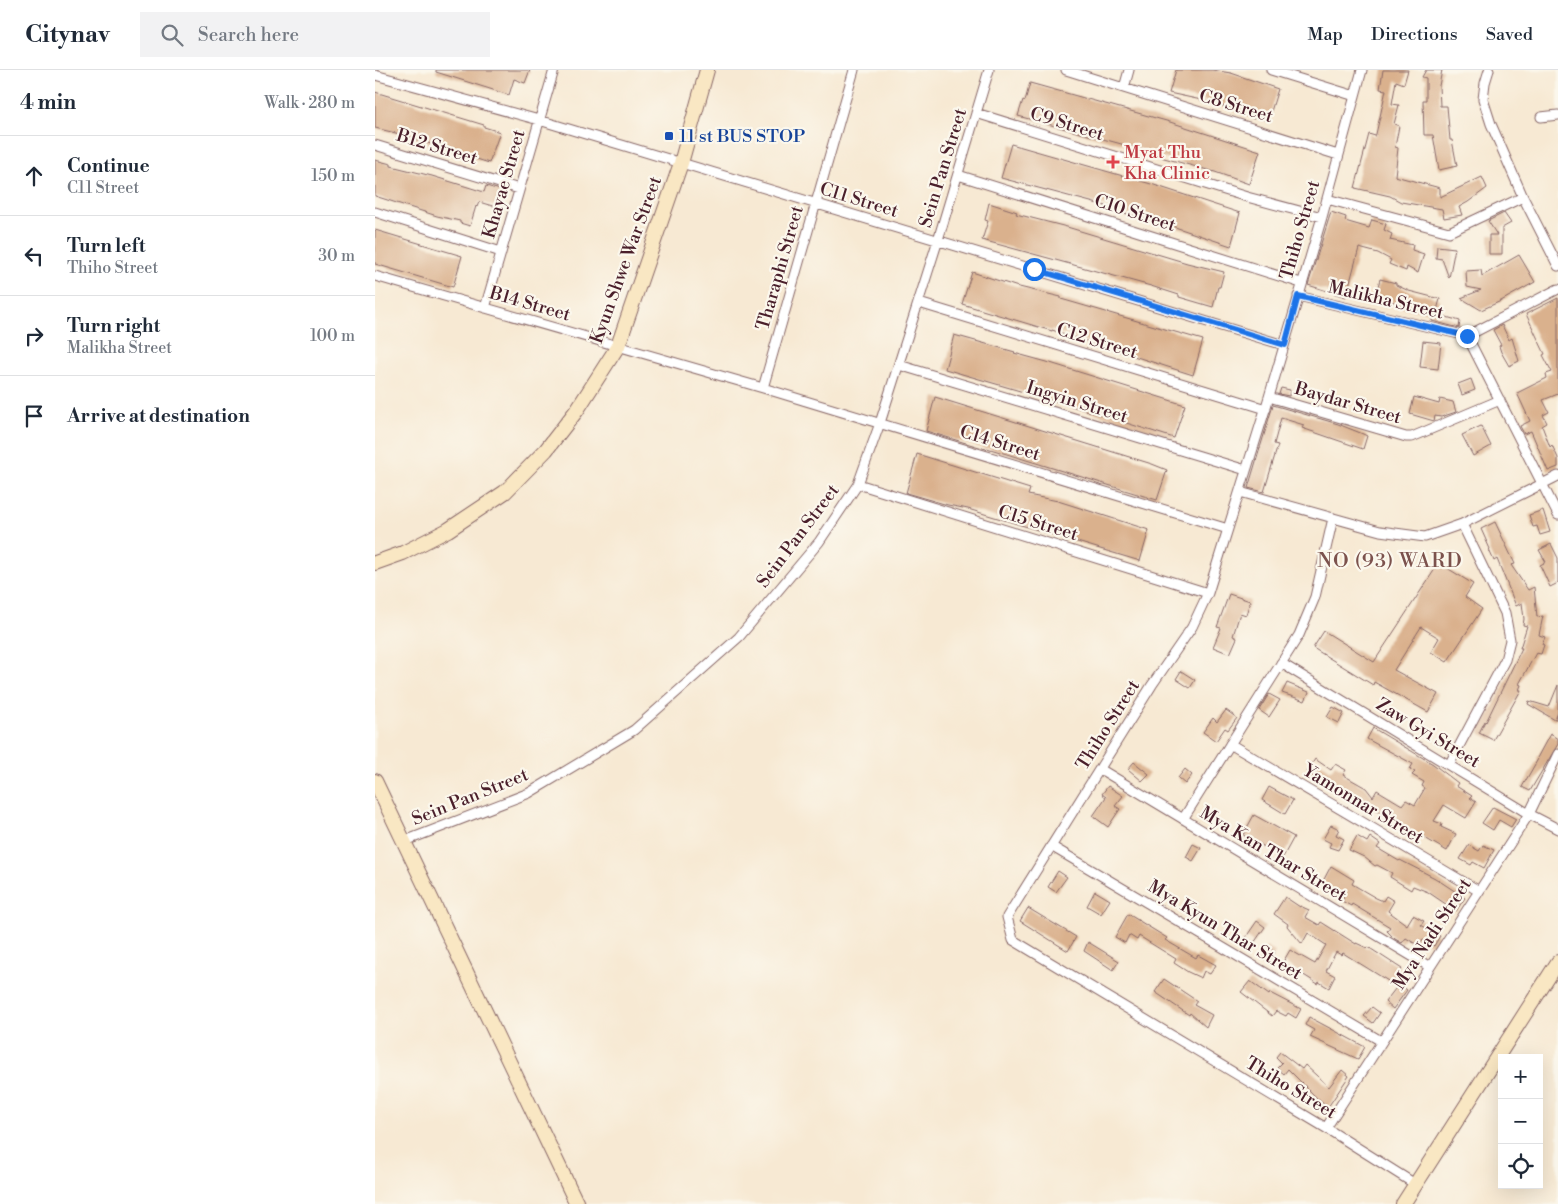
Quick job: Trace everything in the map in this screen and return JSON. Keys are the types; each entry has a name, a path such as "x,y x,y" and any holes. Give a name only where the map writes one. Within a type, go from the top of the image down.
{"street":[{"name":"Khayae Street","path":"485,308 554,70"},
{"name":"Kyun Shwe War Street","path":"375,563 403,553 448,530 505,492 546,450 577,410 618,346 681,163 707,70"},
{"name":"Tharaphi Street","path":"763,388 854,70"},
{"name":"Sein Pan Street","path":"405,841 529,793 634,730 739,637 819,542 858,484 880,423 919,303 989,70"},
{"name":"C8 Street","path":"1066,70 1338,155"},
{"path":"1124,88 1129,70"},
{"path":"1271,70 1355,96"},
{"name":"Thiho Street","path":"1362,70 1285,345 1208,592 1192,627 1152,685 1007,917 1013,940 1326,1128 1415,1184"},
{"path":"1489,70 1483,99 1491,124 1523,197 1558,266"},
{"name":"C11 Street","path":"375,75 539,120 1285,345"},
{"name":"C9 Street","path":"976,113 1247,197 1322,217"},
{"path":"1541,117 1558,115"},
{"name":"B12 Street","path":"375,145 519,189"},
{"name":"C10 Street","path":"958,174 1301,283"},
{"path":"1327,199 1449,232 1523,197"},
{"path":"375,212 501,252"},
{"name":"B14 Street","path":"375,276 763,388"},
{"path":"1558,289 1467,336 1558,515"},
{"name":"Malikha Street","path":"1298,296 1467,336"},
{"name":"C12 Street","path":"919,303 1266,409"},
{"name":"Ingyin Street","path":"899,365 1246,470"},
{"name":"C14 Street","path":"763,388 1228,529"},
{"name":"Baydar Street","path":"1269,397 1406,437 1412,437 1501,400"},
{"path":"1240,492 1380,531 1425,537 1462,524 1558,476"},
{"name":"C15 Street","path":"858,484 1208,592"},
{"path":"1183,819 1299,635 1315,597 1333,518"},
{"path":"1449,765 1505,660 1510,640 1505,613 1462,524"},
{"name":"Zaw Gyi Street","path":"1281,663 1529,814 1558,829"},
{"name":"Yamonnar Street","path":"1230,744 1479,891"},
{"name":"Mya Nadi Street","path":"1326,1128 1529,814 1558,754"},
{"name":"Mya Kan Thar Street","path":"1099,769 1429,967"},
{"path":"375,781 577,1204"},
{"name":"Mya Kyun Thar Street","path":"1051,846 1381,1041"},
{"path":"1403,1204 1558,962"}],"building":[{"path":"436,70 530,70 525,83 514,79 509,95 436,72"},
{"path":"1176,70 1212,70 1231,73 1278,89 1268,121 1255,116 1254,119 1235,112 1235,110 1206,101 1169,93"},
{"path":"1383,70 1408,70 1404,84 1396,81 1392,104 1399,105 1394,124 1399,126 1395,147 1398,148 1395,176 1440,188 1440,197 1482,177 1487,188 1459,207 1462,215 1444,218 1442,209 1401,202 1390,196 1355,188 1369,134 1375,136 1376,134 1386,90 1380,89"},
{"path":"1426,70 1442,70 1439,86 1440,106 1447,106 1450,140 1452,140 1457,166 1439,170 1433,135 1424,135 1423,100 1426,100 1426,78 1422,77"},
{"path":"1030,83 1170,122 1260,151 1249,184 1215,172 1164,158 1151,152 1018,116"},
{"path":"375,92 484,125 484,127 500,132 489,163 404,135 375,128"},
{"path":"1011,144 1151,184 1240,213 1231,246 1169,225 1116,211 1117,209 1001,178"},
{"path":"375,160 484,192 486,186 504,191 502,197 499,196 496,207 479,202 470,226 460,223 460,221 437,216 375,196"},
{"path":"989,203 1017,212 1016,214 1224,272 1213,307 1151,286 982,240 988,221 985,220"},
{"path":"1331,212 1346,217 1345,221 1369,228 1372,220 1386,224 1384,230 1392,234 1390,240 1413,245 1412,250 1424,254 1418,273 1407,267 1406,271 1389,264 1391,260 1378,253 1359,248 1346,297 1308,285"},
{"path":"1504,213 1511,223 1502,228 1502,254 1489,254 1489,235 1497,235 1488,221"},
{"path":"375,230 462,256 453,287 375,264"},
{"path":"1437,246 1455,248 1449,278 1442,259 1436,258"},
{"path":"1519,255 1535,282 1481,310 1461,298 1481,290 1467,287 1466,271 1481,270 1482,276"},
{"path":"972,272 1203,340 1193,375 1052,330 962,304"},
{"path":"1380,279 1396,283 1396,285 1409,291 1440,299 1436,314 1460,321 1459,328 1432,321 1432,313 1405,308 1398,306 1399,303 1375,298"},
{"path":"1558,298 1558,394 1543,400 1549,412 1543,415 1547,423 1542,426 1550,447 1552,445 1558,458 1558,467 1548,471 1531,431 1524,434 1520,426 1530,421 1517,393 1547,378 1546,374 1552,372 1526,314"},
{"path":"1502,325 1509,340 1512,338 1519,361 1509,366 1501,352 1499,346 1501,345 1493,330"},
{"path":"954,335 1185,405 1174,438 945,369"},
{"path":"1423,341 1441,343 1438,369 1420,367"},
{"path":"1471,379 1475,390 1462,395 1458,384"},
{"path":"1281,388 1290,390 1289,396 1279,394"},
{"path":"935,397 1167,470 1157,500 926,431"},
{"path":"1414,397 1439,404 1440,399 1453,402 1456,412 1441,417 1435,416 1434,421 1410,414"},
{"path":"1273,405 1338,424 1363,434 1367,436 1363,449 1302,428 1304,425 1281,418 1274,444 1278,445 1264,492 1248,488"},
{"path":"1481,426 1491,446 1473,456 1462,435"},
{"path":"917,454 1030,489 1028,495 1058,501 1149,530 1140,561 968,509 906,493"},
{"path":"1543,510 1550,532 1540,535 1537,526 1533,527 1529,515"},
{"path":"1495,522 1515,564 1511,565 1528,590 1534,587 1537,617 1543,616 1539,635 1545,637 1541,654 1536,653 1519,684 1521,685 1519,690 1521,690 1493,740 1479,733 1522,648 1520,648 1527,626 1523,625 1522,603 1516,606 1497,559 1494,561 1481,529"},
{"path":"1551,544 1558,558 1558,583 1550,587 1540,565 1546,562 1539,550"},
{"path":"1439,563 1473,584 1465,597 1482,609 1447,662 1431,652 1439,638 1421,627 1394,670 1438,694 1428,712 1374,682 1373,685 1313,648 1324,631 1374,662"},
{"path":"1229,594 1250,601 1246,615 1240,613 1233,636 1237,638 1230,654 1213,647 1221,628 1217,627"},
{"path":"1181,671 1195,680 1190,688 1176,679"},
{"path":"1287,683 1309,692 1305,701 1282,693"},
{"path":"1558,685 1558,712 1555,720 1528,704 1529,701 1549,707"},
{"path":"1269,694 1280,700 1269,717 1259,710"},
{"path":"1333,707 1344,713 1339,723 1327,717"},
{"path":"1226,710 1237,718 1228,730 1225,728 1216,741 1203,732 1213,718 1217,722"},
{"path":"1373,728 1433,764 1458,783 1456,786 1472,796 1470,798 1476,802 1466,818 1444,805 1434,821 1442,824 1441,827 1456,834 1447,851 1355,797 1352,801 1322,784 1323,782 1307,772 1315,759 1331,770 1335,764 1346,770 1343,775 1366,788 1373,797 1377,790 1402,805 1406,800 1415,805 1425,788 1422,786 1424,782 1412,775 1415,772 1410,769 1413,764 1367,739"},
{"path":"1550,734 1558,739 1558,744 1530,791 1522,787"},
{"path":"1134,762 1149,774 1142,781 1128,769"},
{"path":"1185,769 1192,775 1185,784 1178,778"},
{"path":"1108,786 1123,796 1115,806 1120,809 1108,827 1093,816 1106,797 1102,794"},
{"path":"1269,787 1293,800 1285,814 1262,800"},
{"path":"1493,807 1516,819 1511,827 1499,820 1493,830 1482,823"},
{"path":"1254,815 1294,837 1283,857 1243,835"},
{"path":"1331,825 1339,829 1336,835 1344,839 1338,850 1329,847 1331,843 1323,839"},
{"path":"1357,836 1367,842 1370,837 1380,844 1377,848 1435,878 1465,898 1456,911 1428,892 1413,886 1411,890 1390,877 1392,873 1377,865 1375,866 1364,857 1349,850"},
{"path":"1193,844 1201,848 1193,861 1186,857"},
{"path":"1469,845 1479,851 1483,845 1494,850 1484,868 1473,862 1471,865 1460,859"},
{"path":"1331,866 1354,880 1352,884 1376,898 1383,901 1386,896 1394,901 1388,911 1407,925 1413,915 1424,921 1421,925 1440,936 1434,946 1423,940 1419,946 1406,938 1402,943 1387,931 1390,927 1352,904 1351,906 1342,901 1344,897 1322,883"},
{"path":"1058,871 1067,877 1056,892 1048,887"},
{"path":"1095,891 1110,900 1101,914 1087,906"},
{"path":"1285,897 1300,907 1309,910 1305,917 1319,925 1321,922 1356,944 1368,947 1402,969 1393,984 1343,953 1341,955 1336,952 1326,971 1335,976 1329,988 1319,982 1318,984 1283,962 1290,950 1315,964 1326,945 1308,933 1302,944 1287,926 1288,924 1274,914"},
{"path":"1028,908 1076,937 1068,951 1020,921"},
{"path":"1128,914 1167,938 1165,940 1196,958 1198,955 1216,965 1210,974 1204,971 1201,978 1174,963 1176,959 1139,936 1137,940 1129,935 1125,943 1115,937"},
{"path":"1257,921 1265,927 1254,943 1246,937"},
{"path":"1088,942 1119,961 1113,970 1084,951"},
{"path":"1266,947 1275,952 1269,962 1260,956"},
{"path":"1164,979 1197,1001 1194,1005 1212,1015 1206,1027 1190,1013 1189,1015 1155,992"},
{"path":"1250,981 1269,995 1270,993 1301,1009 1296,1018 1288,1013 1286,1016 1276,1011 1272,1016 1241,992"},
{"path":"1399,984 1407,990 1393,1009 1385,1002"},
{"path":"1372,1007 1380,1013 1373,1023 1364,1016"},
{"path":"1309,1017 1365,1047 1358,1059 1310,1037 1314,1030 1305,1025"},
{"path":"1280,1052 1302,1069 1305,1065 1329,1087 1342,1070 1349,1076 1328,1107 1288,1069 1284,1074 1277,1068 1282,1063 1276,1057"}],"place":[{"name":"11 st BUS STOP","path":"669,136"},
{"name":"Myat Thu Kha Clinic","path":"1113,162"}],"district":[{"name":"NO (93) WARD","path":"1390,561"}],"route":[{"path":"1034,269 1285,345 1298,296 1467,336"}]}
